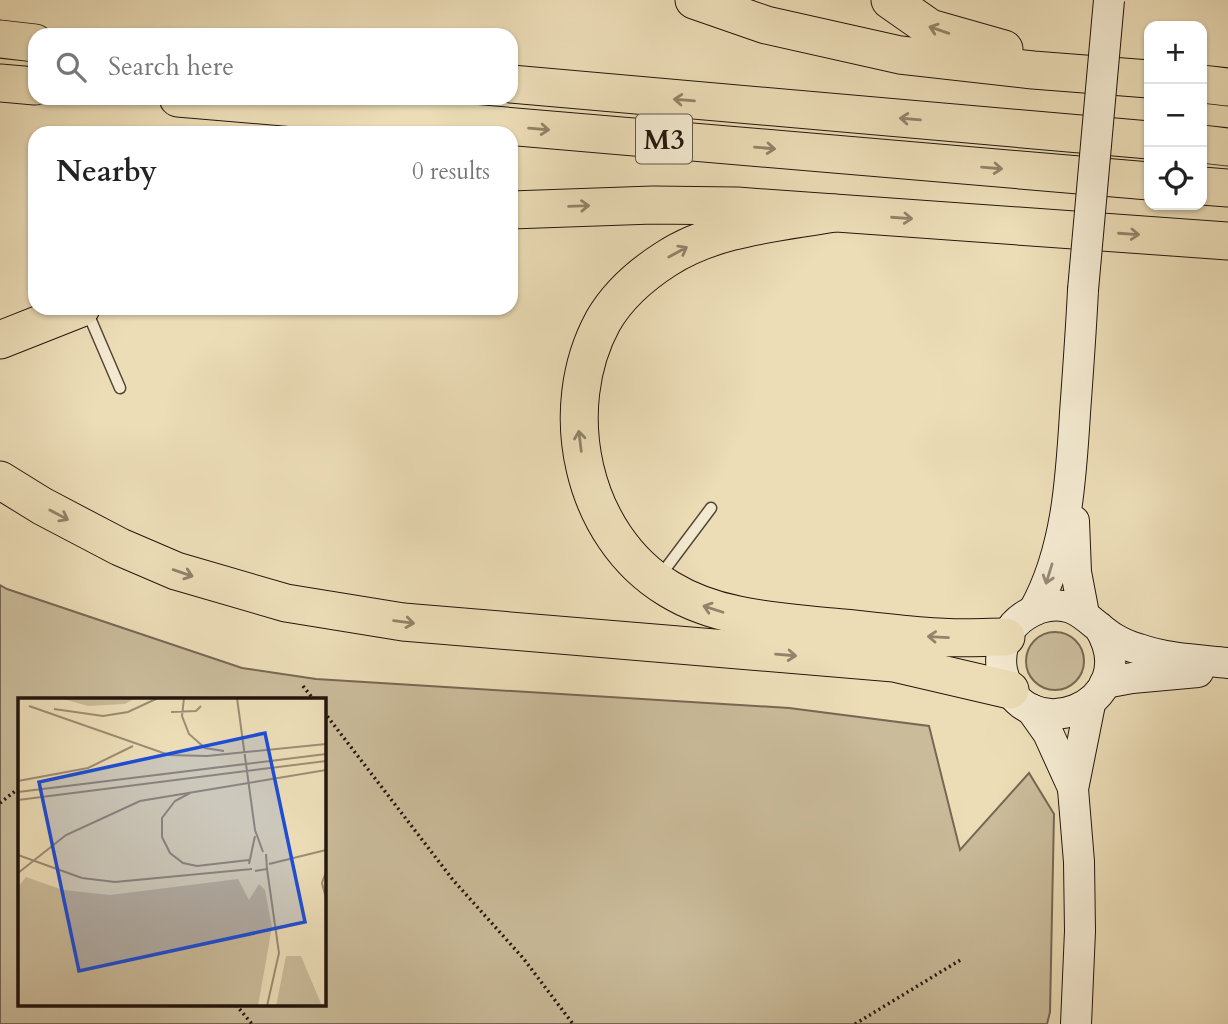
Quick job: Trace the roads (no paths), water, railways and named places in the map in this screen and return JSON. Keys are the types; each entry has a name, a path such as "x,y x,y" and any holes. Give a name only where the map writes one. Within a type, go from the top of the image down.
{"highway":[{"path":"694,0 766,25 900,55 1033,70 1144,77"},
{"path":"890,0 930,28 1000,48 1144,76"},
{"path":"0,40 28,42"},
{"path":"0,83 28,85"},
{"name":"M3","path":"518,85 1144,140"},
{"path":"1207,85 1228,87"},
{"name":"M3","path":"260,105 506,126"},
{"name":"M3","path":"518,127 1144,181"},
{"path":"1207,145 1228,147"},
{"path":"1207,186 1228,188"},
{"path":"518,210 653,205 737,206 1228,241"},
{"path":"834,213 722,234 684,248 640,278 623,294 602,323 581,384 579,443 592,492 601,512 630,558 657,581 695,603 730,614 764,620 938,637 1006,637"},
{"path":"0,340 65,315"},
{"path":"0,480 42,506 120,547 176,571 286,603 403,622 894,663 1021,699"}],"street":[{"path":"1076,1024 1080,931 1079,862 1073,789 1097,693 1110,660 1105,637 1092,620 1076,572 1070,489 1083,290 1109,0"},
{"path":"1034,611 1043,595 1070,489"},
{"path":"1073,789 1048,733 1021,699 1001,664 1006,637 1013,626 1034,611 1059,606 1092,620 1115,639 1140,650 1228,663"},
{"path":"1021,699 1051,714 1070,713 1097,693 1144,677 1228,671"}],"lane":[{"path":"86,315 120,388"},
{"path":"657,581 710,508"}]}
